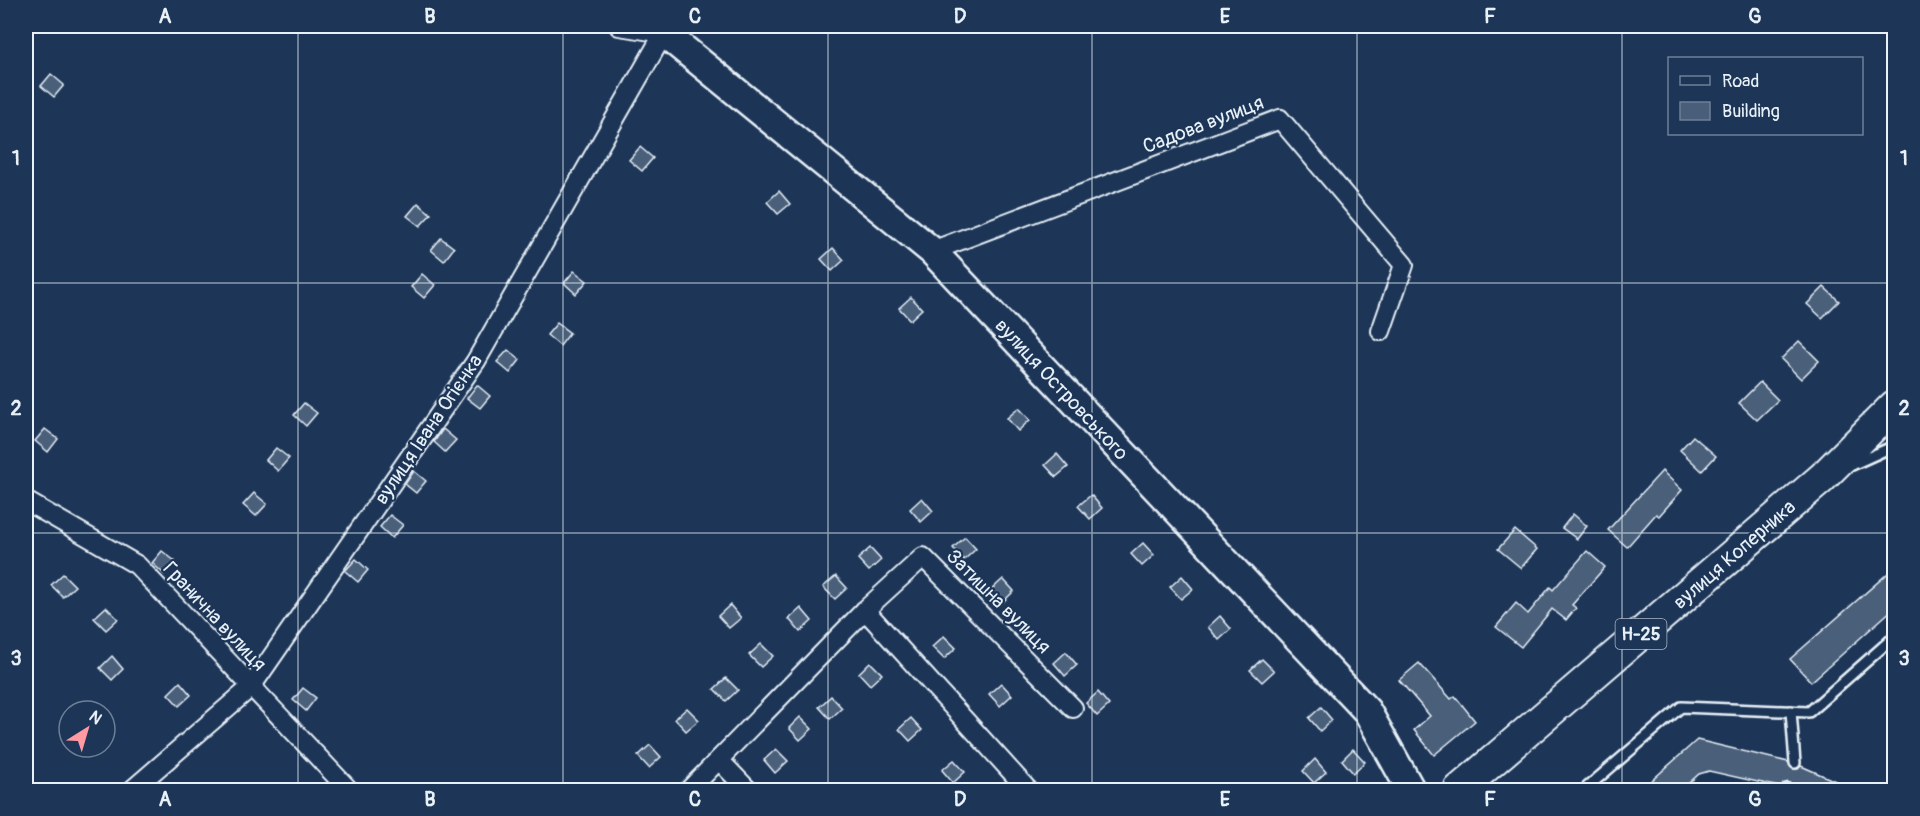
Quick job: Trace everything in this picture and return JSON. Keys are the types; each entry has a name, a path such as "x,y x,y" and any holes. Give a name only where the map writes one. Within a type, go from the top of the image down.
{"main road":[{"name":"вулиця Коперника","path":"1460,790 1822,478 1894,406"}],"street":[{"path":"619,26 667,29"},
{"name":"вулиця Островського","path":"667,29 932,251 1367,711 1411,790"},
{"name":"вулиця Івана Огієнка","path":"132,790 251,687 476,361 667,29"},
{"name":"Садова вулиця","path":"932,251 1280,119 1404,265 1381,331"},
{"name":"Гранична вулиця","path":"26,501 137,565 349,790"},
{"name":"Затишна вулиця","path":"689,790 865,610 923,557 1073,708"},
{"path":"865,610 1028,790"},
{"path":"718,760 748,790"}],"lane":[{"path":"1822,478 1894,446"},
{"path":"1584,790 1681,707 1809,712 1894,637"},
{"path":"1791,711 1795,763"}],"building":[{"path":"51,74 64,85 54,97 41,86"},
{"path":"640,147 653,158 642,171 629,160"},
{"path":"779,191 790,204 778,214 767,202"},
{"path":"418,203 431,214 420,226 407,216"},
{"path":"441,238 454,248 444,261 431,250"},
{"path":"833,248 844,260 832,271 821,259"},
{"path":"574,271 587,281 576,294 564,283"},
{"path":"422,274 435,285 424,298 411,287"},
{"path":"1824,287 1839,301 1822,318 1807,304"},
{"path":"911,297 922,309 910,320 899,308"},
{"path":"557,323 570,333 560,346 547,335"},
{"path":"1799,341 1819,361 1801,379 1781,359"},
{"path":"508,350 520,360 510,373 497,362"},
{"path":"1760,382 1778,400 1757,420 1739,403"},
{"path":"477,385 490,396 480,408 467,398"},
{"path":"304,403 317,413 306,426 294,415"},
{"path":"1019,408 1030,420 1018,431 1007,418"},
{"path":"45,429 58,439 48,452 35,441"},
{"path":"443,429 456,440 445,452 434,442"},
{"path":"1693,436 1716,456 1702,471 1680,450"},
{"path":"276,448 289,458 278,471 266,460"},
{"path":"1057,454 1068,467 1056,477 1045,465"},
{"path":"414,471 426,481 416,493 405,484"},
{"path":"1662,471 1682,490 1659,516 1656,514 1627,547 1608,530"},
{"path":"254,493 267,504 256,516 243,505"},
{"path":"1091,495 1102,508 1090,519 1078,506"},
{"path":"922,498 933,511 921,522 910,509"},
{"path":"1573,514 1587,526 1577,539 1562,528"},
{"path":"390,515 403,525 392,538 380,527"},
{"path":"1515,530 1537,549 1521,568 1498,549"},
{"path":"965,537 976,549 964,560 953,548"},
{"path":"1143,543 1154,555 1142,566 1131,554"},
{"path":"870,548 881,560 869,571 858,559"},
{"path":"162,551 175,561 164,574 152,563"},
{"path":"1587,551 1605,567 1572,605 1576,608 1566,620 1552,609 1521,647 1496,627 1516,603 1528,614 1550,587 1553,590"},
{"path":"356,559 368,570 358,582 345,571"},
{"path":"1894,568 1894,608 1811,682 1790,659"},
{"path":"63,574 75,586 63,597 51,585"},
{"path":"836,576 847,588 835,599 823,587"},
{"path":"1182,576 1193,589 1181,599 1170,587"},
{"path":"1003,579 1014,591 1002,603 991,590"},
{"path":"730,605 741,618 729,628 718,616"},
{"path":"106,607 118,619 106,630 94,618"},
{"path":"801,608 812,621 800,632 789,619"},
{"path":"1220,616 1231,629 1219,640 1208,627"},
{"path":"944,636 956,648 944,659 932,647"},
{"path":"761,644 773,656 761,667 749,655"},
{"path":"1066,652 1077,665 1065,676 1054,663"},
{"path":"112,656 123,669 112,680 100,668"},
{"path":"1262,659 1274,671 1262,682 1250,670"},
{"path":"870,662 882,674 870,685 859,673"},
{"path":"1419,663 1451,699 1455,696 1475,721 1434,755 1414,730 1430,716 1399,680"},
{"path":"726,678 738,690 726,701 714,689"},
{"path":"180,682 191,695 179,706 168,694"},
{"path":"1001,683 1012,695 1000,706 989,694"},
{"path":"303,688 316,698 306,711 293,700"},
{"path":"1098,692 1109,705 1097,716 1086,703"},
{"path":"831,696 842,708 830,719 819,707"},
{"path":"1321,707 1332,720 1320,731 1309,718"},
{"path":"687,708 699,720 686,731 675,719"},
{"path":"800,717 812,729 800,740 789,728"},
{"path":"911,718 922,730 910,741 899,729"},
{"path":"1697,740 1788,762 1793,769 1801,766 1856,790 1794,790 1788,782 1780,787 1709,771 1699,774 1681,790 1641,790"},
{"path":"650,745 661,757 649,768 638,756"},
{"path":"776,749 788,761 775,773 764,760"},
{"path":"1353,749 1365,762 1353,773 1342,760"},
{"path":"1315,759 1326,772 1314,783 1303,771"},
{"path":"954,760 965,772 953,783 942,770"}]}
